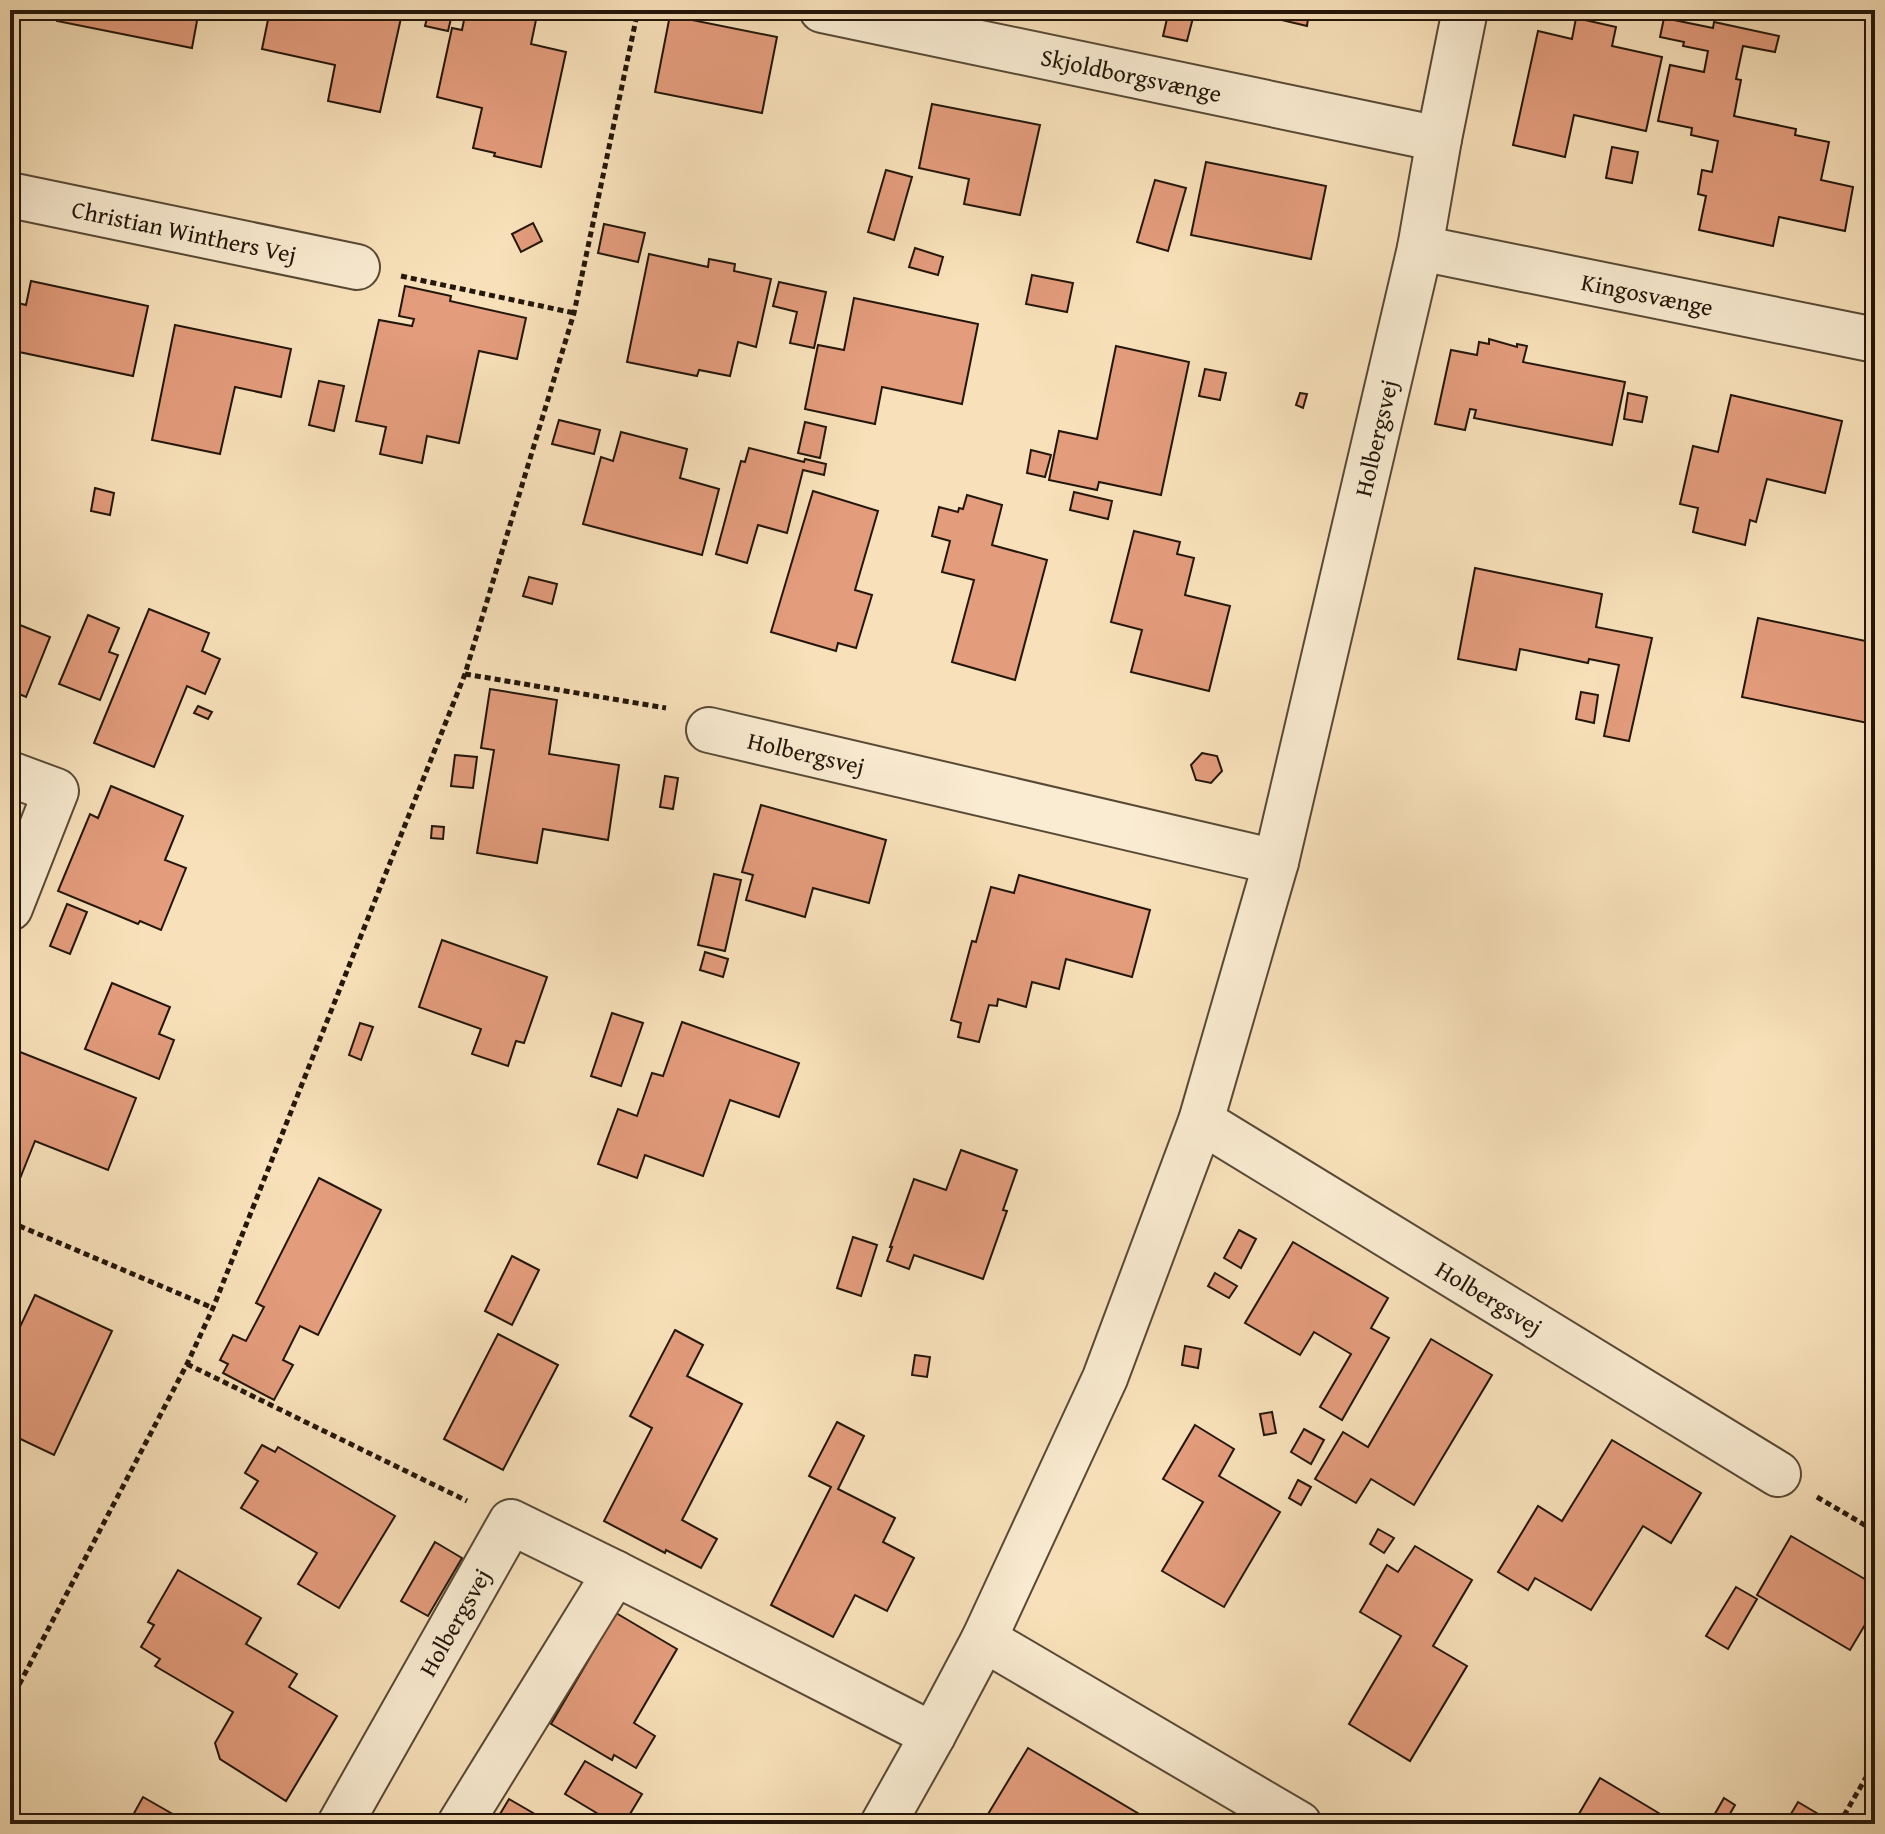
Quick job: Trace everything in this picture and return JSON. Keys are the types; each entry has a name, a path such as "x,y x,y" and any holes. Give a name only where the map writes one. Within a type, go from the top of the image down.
{"street":[{"name":"Skjoldborgsvænge","path":"822,10 1439,139"},
{"name":"Holbergsvej","path":"883,1824 984,1639 1105,1378 1201,1121 1276,862 1420,248 1465,10"},
{"name":"Christian Winthers Vej","path":"10,195 357,267"},
{"name":"Kingosvænge","path":"1420,248 1875,340"},
{"name":"Holbergsvej","path":"709,730 1276,862"},
{"path":"10,774 56,791 10,908"},
{"name":"Holbergsvej","path":"1201,1121 1778,1474"},
{"name":"Holbergsvej","path":"340,1824 511,1522"},
{"path":"511,1522 933,1735"},
{"path":"460,1824 615,1573"},
{"path":"984,1639 1299,1824"}],"path":[{"path":"10,1702 187,1364 213,1308 465,674 574,313 638,10"},
{"path":"357,267 574,313"},
{"path":"465,674 707,715 709,730"},
{"path":"10,1222 213,1308"},
{"path":"187,1364 511,1522"},
{"path":"1778,1474 1875,1531"},
{"path":"1839,1824 1875,1762"}],"building":[{"path":"59,10 199,10 192,48 57,21"},
{"path":"270,10 362,10 401,18 380,112 328,101 335,65 262,49"},
{"path":"429,10 453,10 448,31 425,26"},
{"path":"466,10 512,10 537,15 531,44 566,52 541,167 473,148 482,108 437,97 452,28 462,30"},
{"path":"646,10 673,10 672,16 777,37 762,113 655,92 670,15"},
{"path":"1169,10 1195,10 1187,41 1163,36"},
{"path":"1240,10 1317,10 1317,14 1309,12 1307,26"},
{"path":"1576,18 1616,27 1612,46 1662,57 1646,131 1574,115 1565,157 1513,145 1538,31 1572,39"},
{"path":"1664,18 1713,28 1714,22 1779,36 1775,52 1743,46 1736,79 1741,80 1734,116 1796,129 1795,135 1829,142 1821,180 1853,187 1845,231 1779,217 1773,246 1699,230 1706,196 1698,194 1702,170 1712,172 1718,141 1691,135 1692,128 1658,121 1670,65 1704,72 1708,51 1660,37"},
{"path":"932,104 1040,125 1020,215 964,204 969,179 919,168"},
{"path":"1612,147 1638,152 1632,183 1606,178"},
{"path":"1206,162 1326,186 1311,259 1191,235"},
{"path":"886,170 912,177 894,240 868,232"},
{"path":"1155,180 1186,188 1168,251 1137,242"},
{"path":"533,223 542,241 521,252 512,234"},
{"path":"604,224 645,233 638,262 598,253"},
{"path":"915,248 943,257 938,275 909,267"},
{"path":"649,254 708,267 709,259 735,264 734,271 771,279 756,347 738,342 730,376 699,370 697,376 627,362"},
{"path":"1032,275 1073,283 1067,312 1026,304"},
{"path":"31,281 148,306 133,376 19,352 17,364 10,363 10,301 26,305"},
{"path":"779,282 826,292 814,348 790,343 797,312 773,306"},
{"path":"405,286 451,296 450,301 526,318 517,359 479,351 459,443 427,436 422,463 380,454 386,427 356,421 379,320 412,326 414,319 399,316"},
{"path":"854,298 978,324 962,404 882,387 875,424 805,409 818,345 844,350"},
{"path":"175,325 291,349 281,397 235,387 220,454 152,440"},
{"path":"1489,339 1517,347 1517,344 1527,346 1523,362 1625,382 1612,445 1474,418 1476,410 1470,409 1465,430 1435,424 1451,350 1477,355 1479,342 1489,344"},
{"path":"1116,346 1189,362 1161,495 1099,482 1097,490 1049,480 1059,431 1097,439"},
{"path":"1205,369 1226,373 1220,400 1199,396"},
{"path":"319,381 344,386 334,431 309,425"},
{"path":"1300,393 1307,394 1303,408 1296,405"},
{"path":"1628,393 1647,397 1642,422 1624,419"},
{"path":"1731,395 1842,421 1825,493 1767,479 1756,522 1750,520 1745,545 1693,532 1698,508 1680,504 1693,446 1718,452"},
{"path":"559,420 600,430 594,454 552,444"},
{"path":"805,422 826,427 820,458 798,453"},
{"path":"621,432 687,449 680,478 719,489 702,555 583,524 601,457 613,461"},
{"path":"749,448 804,462 805,459 826,464 824,475 803,470 787,533 758,525 747,563 716,554 741,461 745,462"},
{"path":"1031,450 1051,455 1045,477 1027,473"},
{"path":"95,488 114,493 110,515 91,511"},
{"path":"813,491 878,511 855,590 872,595 856,648 838,643 836,651 771,632"},
{"path":"1074,492 1112,501 1108,519 1070,510"},
{"path":"967,495 1002,505 992,545 1047,560 1015,680 952,662 974,580 942,572 950,541 932,536 939,507 958,512 959,508 963,509"},
{"path":"1134,531 1180,542 1177,554 1194,558 1185,595 1230,606 1209,691 1131,672 1142,630 1111,622"},
{"path":"1475,568 1602,594 1596,627 1652,638 1629,741 1604,736 1619,665 1589,659 1588,663 1520,649 1516,670 1458,659"},
{"path":"529,577 557,584 552,604 523,596"},
{"path":"149,609 209,633 202,651 220,659 205,694 187,686 154,767 94,743"},
{"path":"88,615 119,628 109,652 118,655 100,700 59,684"},
{"path":"1758,618 1875,643 1875,729 1868,727 1868,723 1742,697"},
{"path":"10,621 50,637 26,697 10,690"},
{"path":"490,689 557,700 549,754 619,765 608,840 543,829 537,863 477,853 494,750 481,748"},
{"path":"1581,692 1598,695 1594,723 1576,719"},
{"path":"198,706 212,712 208,719 194,713"},
{"path":"1202,753 1217,756 1222,771 1211,783 1196,780 1191,765"},
{"path":"455,755 477,757 473,788 451,786"},
{"path":"665,776 678,778 673,809 660,807"},
{"path":"111,786 183,816 165,860 186,868 161,930 140,921 138,924 58,891 90,814 98,818"},
{"path":"761,805 886,840 869,903 813,888 805,917 746,900 753,875 742,872"},
{"path":"432,826 444,827 443,839 431,838"},
{"path":"714,874 741,880 725,951 698,945"},
{"path":"1019,875 1150,910 1132,977 1066,959 1059,989 1032,982 1026,1007 998,999 997,1006 989,1005 979,1042 958,1037 961,1023 951,1020 972,941 976,942 991,887 1014,893"},
{"path":"67,904 87,912 70,954 50,946"},
{"path":"442,940 547,977 524,1043 516,1041 508,1066 472,1054 481,1029 419,1007"},
{"path":"705,952 728,959 723,977 700,970"},
{"path":"112,983 170,1007 159,1034 174,1040 159,1079 85,1049"},
{"path":"612,1013 643,1023 621,1086 591,1076"},
{"path":"682,1022 799,1063 779,1117 730,1100 703,1176 645,1155 637,1178 598,1164 618,1109 637,1116 652,1073 663,1076"},
{"path":"360,1023 373,1027 361,1060 349,1055"},
{"path":"10,1048 136,1098 108,1170 35,1141 19,1181 10,1177"},
{"path":"961,1150 1017,1170 1003,1210 1007,1211 983,1279 914,1255 909,1269 887,1261 914,1179 946,1190"},
{"path":"319,1178 381,1210 318,1335 300,1326 283,1360 293,1365 274,1400 223,1373 228,1364 220,1360 233,1335 246,1341 264,1307 256,1303"},
{"path":"1239,1230 1256,1239 1241,1268 1224,1258"},
{"path":"853,1237 877,1245 861,1296 837,1288"},
{"path":"1293,1242 1388,1298 1371,1328 1389,1338 1342,1420 1320,1407 1351,1354 1314,1332 1300,1355 1245,1323"},
{"path":"512,1256 539,1270 512,1325 485,1311"},
{"path":"1215,1273 1237,1286 1229,1298 1208,1286"},
{"path":"35,1295 112,1331 54,1455 10,1434 10,1348"},
{"path":"675,1330 703,1345 687,1376 742,1404 682,1520 717,1539 701,1568 604,1521 652,1428 630,1416"},
{"path":"498,1334 558,1365 503,1470 444,1439"},
{"path":"1431,1339 1492,1375 1414,1505 1371,1479 1356,1503 1315,1479 1343,1432 1368,1447"},
{"path":"1185,1346 1201,1349 1198,1368 1182,1365"},
{"path":"915,1355 930,1357 927,1377 912,1375"},
{"path":"1272,1412 1276,1433 1264,1435 1260,1414"},
{"path":"837,1422 864,1436 838,1489 895,1518 883,1542 914,1558 887,1611 855,1595 833,1637 771,1605 831,1487 809,1476"},
{"path":"1195,1425 1234,1449 1219,1476 1280,1512 1224,1607 1162,1571 1203,1502 1163,1479"},
{"path":"1304,1429 1324,1440 1311,1464 1291,1452"},
{"path":"1612,1440 1701,1493 1671,1543 1643,1526 1591,1610 1535,1578 1528,1590 1498,1572 1538,1506 1562,1521"},
{"path":"262,1445 275,1452 278,1447 395,1516 339,1608 298,1584 317,1553 241,1508 258,1481 245,1473"},
{"path":"1298,1480 1311,1487 1301,1505 1289,1498"},
{"path":"1378,1529 1394,1538 1384,1553 1370,1544"},
{"path":"1791,1536 1875,1585 1875,1608 1850,1650 1757,1595"},
{"path":"435,1542 462,1558 428,1616 401,1601"},
{"path":"1415,1546 1472,1580 1433,1646 1467,1666 1410,1761 1349,1724 1401,1636 1360,1612 1387,1565 1398,1572"},
{"path":"178,1570 261,1618 246,1644 297,1674 289,1687 337,1716 286,1801 220,1759 215,1743 233,1712 155,1666 160,1659 141,1647 154,1625 148,1622"},
{"path":"1736,1587 1757,1599 1728,1649 1706,1636"},
{"path":"616,1613 677,1649 634,1723 655,1736 636,1768 614,1755 612,1760 551,1724"},
{"path":"1028,1748 1156,1824 982,1824"},
{"path":"585,1761 642,1794 624,1824 615,1824 565,1794"},
{"path":"1600,1778 1662,1815 1657,1824 1573,1824"},
{"path":"143,1797 190,1824 128,1824"},
{"path":"1724,1798 1735,1805 1724,1824 1709,1824"},
{"path":"509,1799 552,1824 494,1824"},
{"path":"1798,1802 1820,1815 1814,1824 1785,1824"}]}
